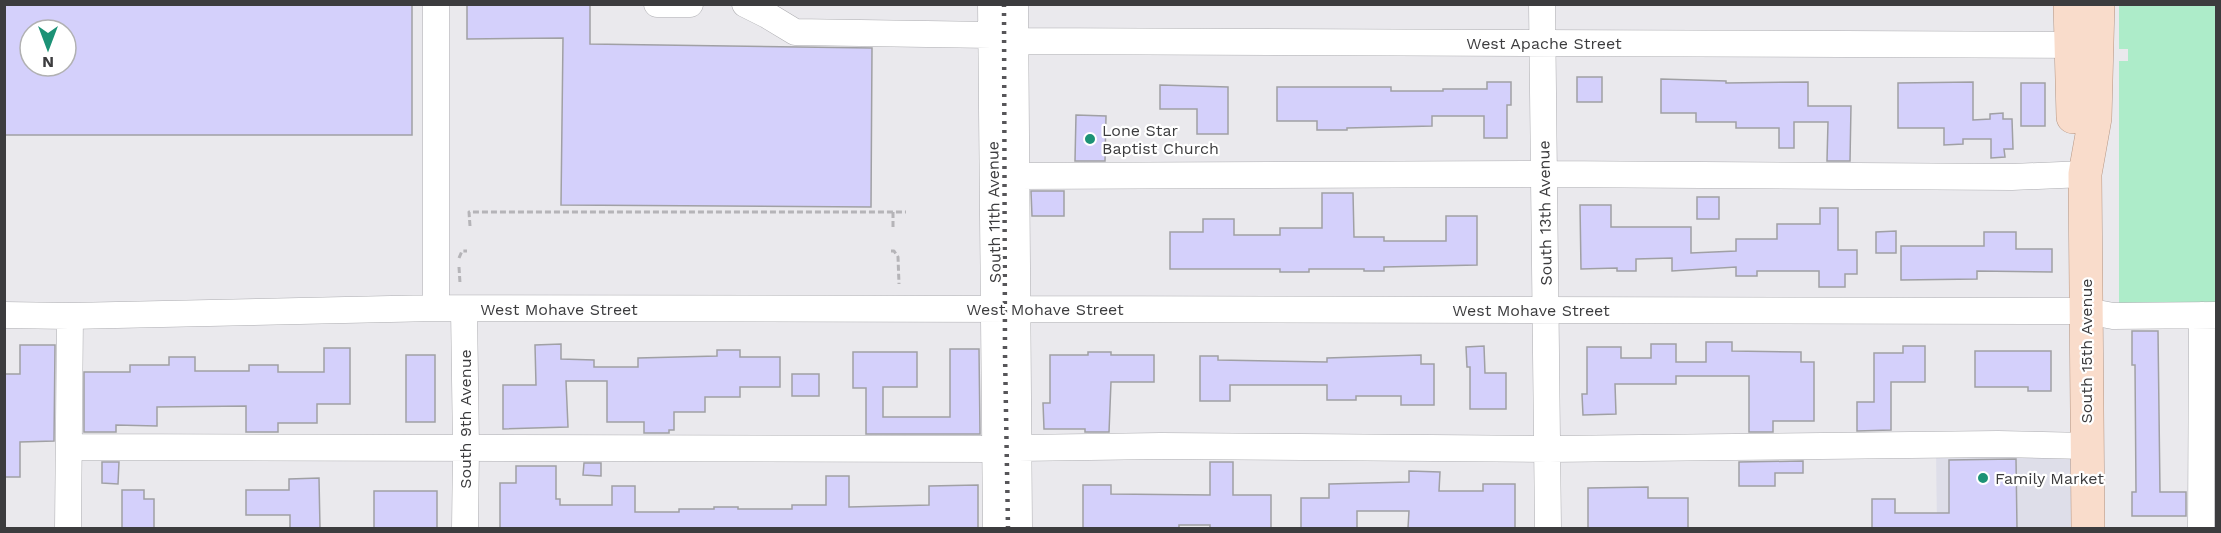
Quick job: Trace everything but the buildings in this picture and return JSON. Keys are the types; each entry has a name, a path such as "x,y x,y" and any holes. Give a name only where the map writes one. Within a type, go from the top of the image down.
{"main road":[{"name":"South 15th Avenue","path":"2070,4 2083,45 2095,118 2085,174 2088,528"},
{"name":"South 15th Avenue","path":"2083,45 2098,4"}],"street":[{"path":"436,4 436,308"},
{"path":"657,4 690,4"},
{"name":"West Apache Street","path":"745,4 795,32 1000,39 2083,45"},
{"name":"South 11th Avenue","path":"991,4 1000,39 1016,176 1005,309"},
{"name":"South 11th Avenue","path":"1015,4 1000,39 1007,449 1019,528"},
{"name":"South 13th Avenue","path":"1542,4 1548,528"},
{"path":"1016,176 1545,174 2012,177 2085,174"},
{"name":"West Mohave Street","path":"4,315 436,308 2086,311 2113,315 2209,315"},
{"name":"South 9th Avenue","path":"464,309 465,528"},
{"path":"68,528 70,315"},
{"path":"2201,528 2209,315"},
{"path":"69,447 1007,449 1161,446 1548,449 1998,444 2087,446"},
{"name":"South 11th Avenue","path":"996,528 1007,449"}],"path":[{"path":"470,226 469,212 906,212"},
{"path":"893,212 893,228"},
{"path":"460,283 459,256 462,251 467,250"},
{"path":"891,250 898,257 898,284"}],"shaded area":[{"path":"2082,448 2081,528 1937,528 1936,449"}],"green space":[{"path":"2119,5 2216,5 2216,312 2119,311 2119,61 2128,61 2128,49 2119,49"}],"railway":[{"path":"1004,4 1008,528"}],"place":[{"name":"Lone Star Baptist Church","path":"1090,139"},
{"name":"Family Market","path":"1983,478"}]}
